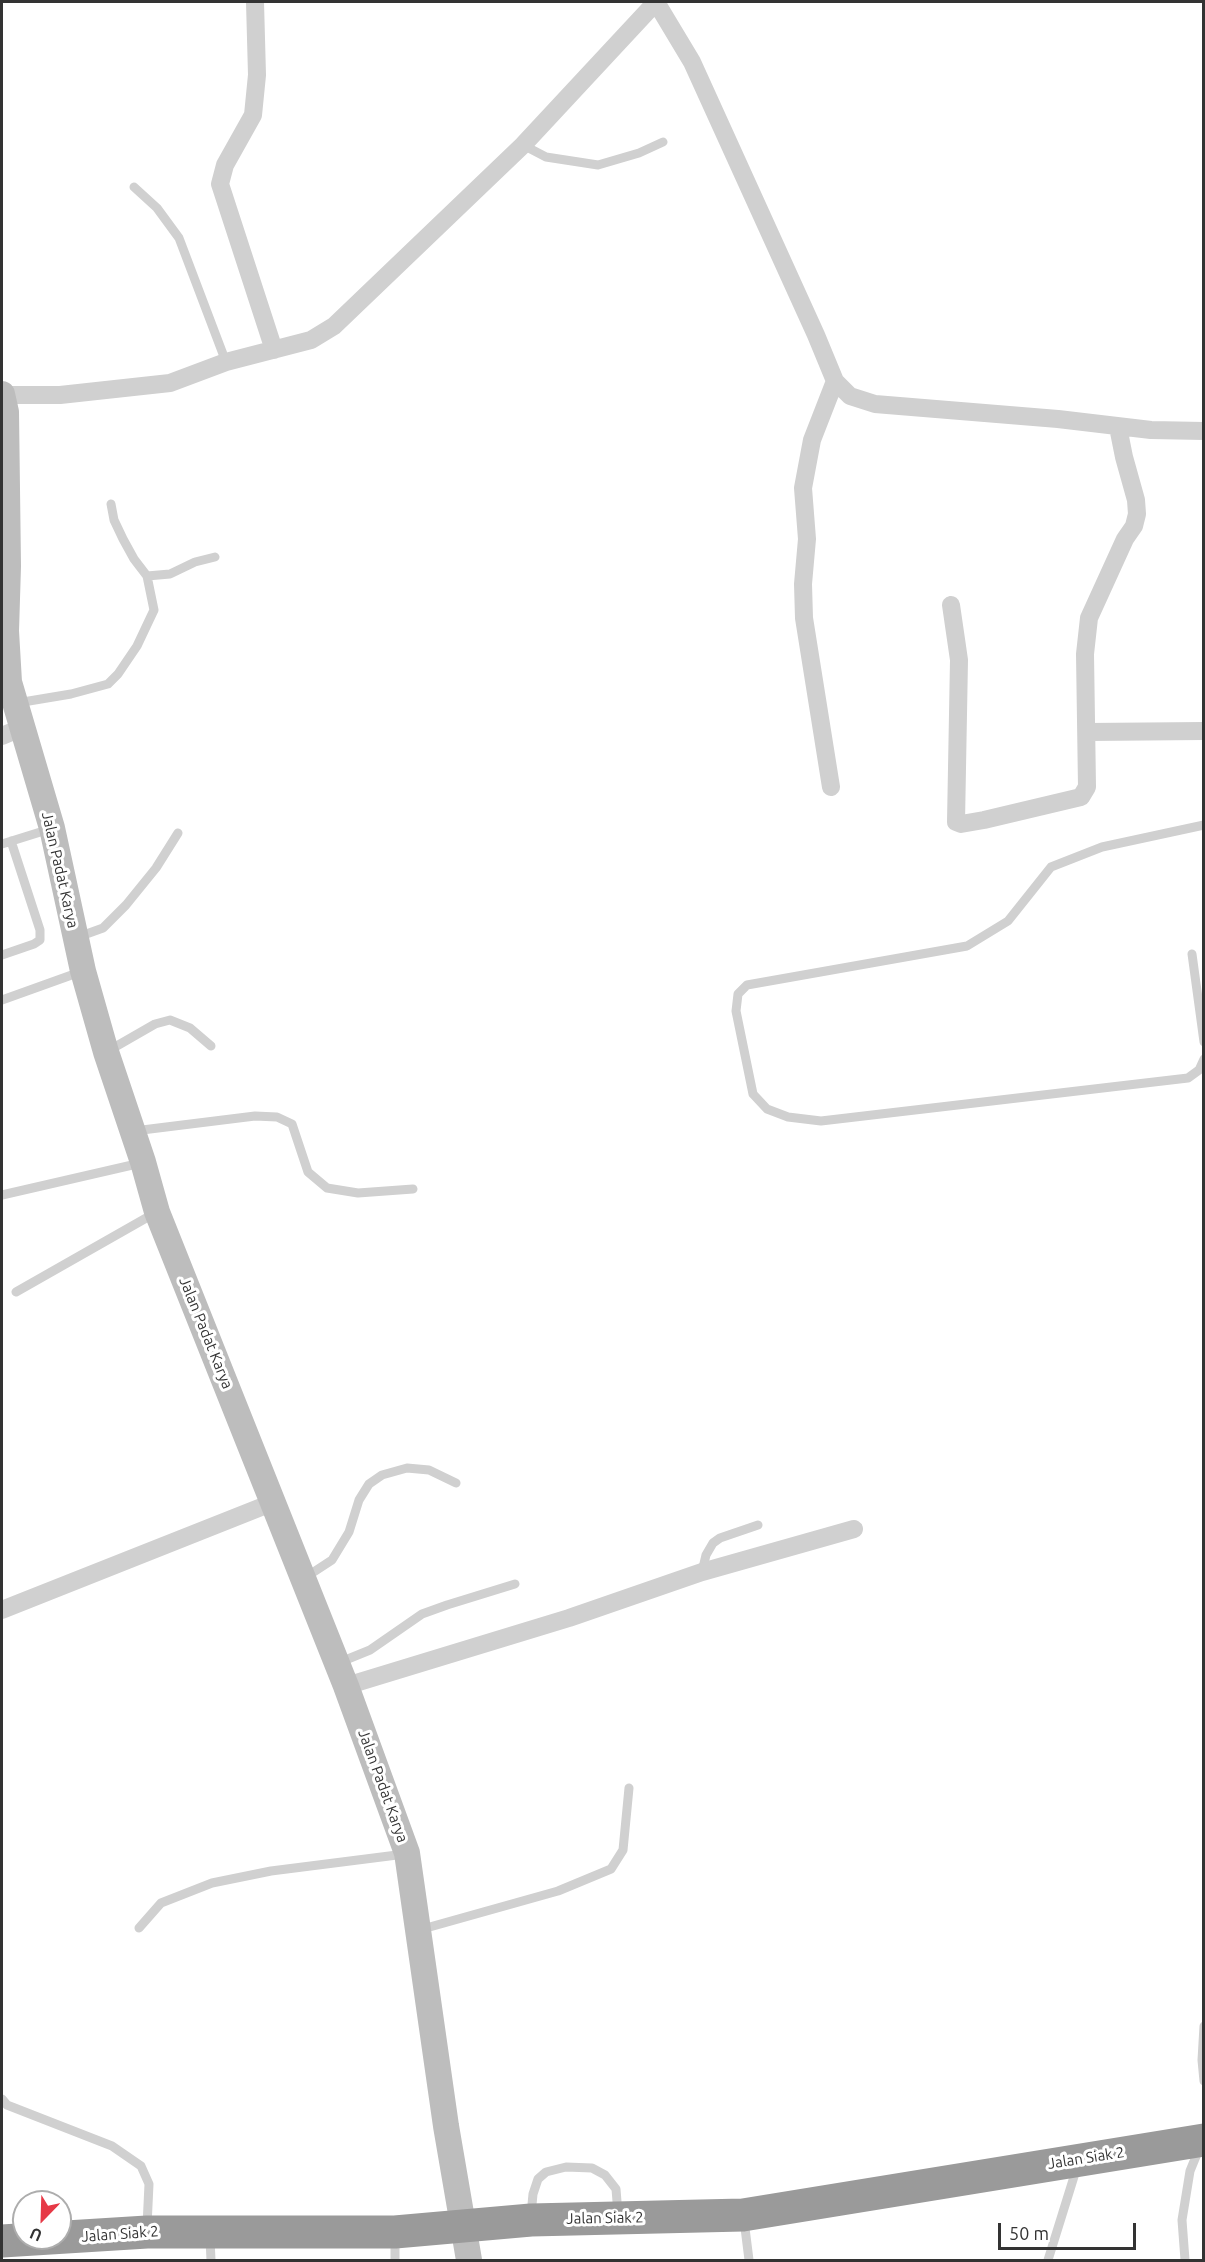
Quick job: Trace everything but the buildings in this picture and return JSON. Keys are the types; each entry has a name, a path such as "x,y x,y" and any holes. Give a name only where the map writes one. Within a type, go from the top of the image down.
{"highway":[{"name":"Jalan Siak 2","path":"9,2248 147,2232 210,2246 395,2246 463,2226 531,2220 743,2215 1203,2140"}],"street":[{"path":"255,2 257,75 253,115 225,165 220,184 274,350"},
{"path":"2,395 60,395 170,383 226,362 311,340 334,326 523,145 656,2 692,62 816,336 834,381 850,396 875,404 1058,419 1118,427 1203,431"},
{"path":"831,787 804,618 803,584 807,539 803,488 812,440 834,381"},
{"name":"Jalan Padat Karya","path":"2,395 6,412 8,566 6,631 10,707 52,828 82,971 157,1212 304,1578 407,1853 446,2126 469,2260"},
{"path":"951,605 959,660 956,822 961,824 984,820 1080,797 1087,787 1085,654 1089,618 1125,539 1134,526 1137,514 1136,500 1118,427"},
{"path":"1087,732 1203,731"},
{"path":"2,1610 274,1502"},
{"path":"341,1675 569,1618 702,1572 854,1528"}],"lane":[{"path":"523,145 546,157 598,165 639,153 663,142"},
{"path":"134,187 157,208 179,238 226,362"},
{"path":"10,707 108,684 118,674 137,646 154,610 147,576 123,539 114,520 111,504"},
{"path":"147,576 170,574 195,562 214,557"},
{"path":"1203,825 1102,847 1052,867 1008,921 967,946 747,985 738,994 736,1011 753,1094 767,1109 788,1117 821,1121 1188,1078 1200,1070 1203,1059"},
{"path":"2,955 34,944 40,939 40,930 6,842 52,828"},
{"path":"75,938 103,928 126,905 156,868 178,833"},
{"path":"1192,954 1203,1042"},
{"path":"2,1000 82,971"},
{"path":"106,1052 155,1024 170,1020 190,1028 210,1046"},
{"path":"131,1131 255,1116 277,1117 292,1124 308,1172 327,1188 357,1192 413,1189"},
{"path":"2,1195 143,1162"},
{"path":"16,1292 157,1212"},
{"path":"304,1578 332,1560 349,1532 359,1500 369,1484 382,1475 407,1468 429,1470 456,1483"},
{"path":"702,1572 706,1555 713,1543 720,1538 758,1525"},
{"path":"341,1675 370,1650 422,1614 515,1584"},
{"path":"417,1930 558,1891 610,1869 623,1850 629,1788"},
{"path":"139,1928 161,1903 212,1884 271,1871 407,1853"},
{"path":"1203,2026 1203,2081"},
{"path":"2,2099 7,2105 112,2146 141,2166 149,2184 147,2232"},
{"path":"1185,2260 1182,2220 1190,2171 1203,2140 1203,2134"},
{"path":"1048,2260 1080,2159"},
{"path":"531,2220 533,2194 538,2180 546,2172 566,2167 592,2168 605,2175 616,2190 618,2218"},
{"path":"743,2215 749,2260"}]}
